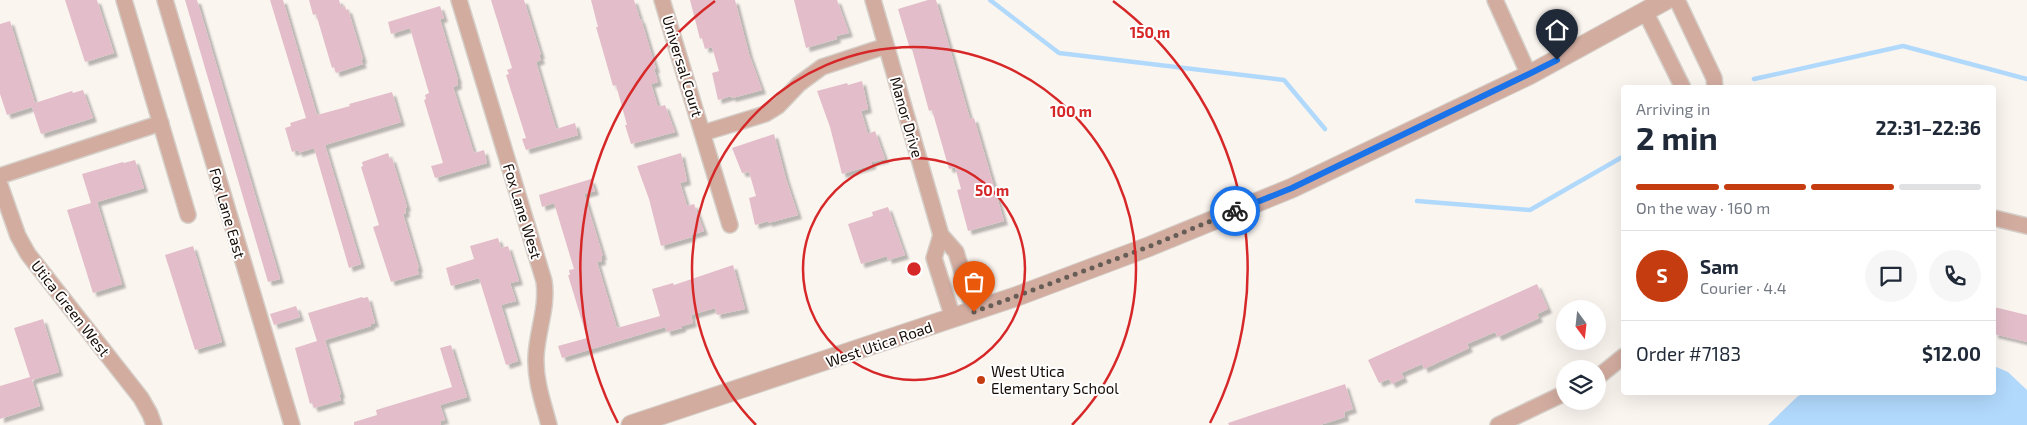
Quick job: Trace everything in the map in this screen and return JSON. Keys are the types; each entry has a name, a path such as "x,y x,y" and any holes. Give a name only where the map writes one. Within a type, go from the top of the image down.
{"street":[{"path":"124,0 188,215"},
{"name":"Fox Lane East","path":"165,0 292,425"},
{"name":"Fox Lane West","path":"460,0 544,281 546,299 537,345 536,376 549,425"},
{"name":"Universal Court","path":"662,0 730,225"},
{"name":"Manor Drive","path":"873,0 941,235 956,252 974,312"},
{"path":"1495,0 1529,74"},
{"name":"West Utica Road","path":"631,425 974,312 1148,247 1292,188 1529,74 1642,8 1666,0"},
{"path":"1677,0 1714,78 1715,85"},
{"path":"1642,8 1681,85"},
{"name":"Universal Court","path":"703,133 765,114 778,106 799,84 822,67 886,46"},
{"path":"0,176 160,123"},
{"name":"Utica Green West","path":"0,185 18,236 28,254 141,398 154,425"},
{"path":"1996,218 2027,226"},
{"path":"941,235 934,258 953,318"},
{"path":"1606,371 1621,358"},
{"path":"1498,425 1556,397"}],"water":[{"path":"1996,367 2008,372 2027,390 2027,425 1768,425 1798,396 1996,395"}],"building":[{"path":"65,0 97,0 114,53 85,62"},
{"path":"185,0 197,0 280,279 268,282"},
{"path":"270,0 283,0 317,115 392,92 401,122 325,145 361,264 349,268 314,148 298,153 298,150 292,152 285,128 291,126 290,123 306,118"},
{"path":"309,0 339,0 341,7 345,6 346,10 348,9 363,64 336,73 334,67 332,68 316,14 313,15"},
{"path":"491,0 524,0 541,55 539,55 541,60 536,62 556,129 575,123 578,135 526,150 522,139 526,138 506,75 509,74 507,70 512,68"},
{"path":"591,0 634,0 656,69 654,69 658,82 651,84 658,107 665,105 675,132 631,144 616,85 613,86 596,27 598,27"},
{"path":"690,0 735,0 749,54 762,90 718,100 712,73 719,71 712,47 705,49 702,38 700,39"},
{"path":"794,0 837,0 849,33 836,36 837,39 806,48"},
{"path":"928,0 936,0 970,119 974,118 1004,221 968,231 957,190 961,189 955,167 949,169 932,110 929,111 912,49 910,49 898,9"},
{"path":"440,6 444,18 440,19 458,80 458,85 453,87 474,153 484,150 487,163 435,178 431,166 443,163 424,100 426,99 425,95 429,93 410,28 391,34 388,22"},
{"path":"10,21 35,103 72,91 73,93 83,90 93,118 41,134 32,107 7,115 0,94 0,24"},
{"path":"862,81 868,109 861,111 868,134 875,131 885,159 842,174 830,127 817,91"},
{"path":"774,134 798,215 755,225 749,198 756,196 749,172 742,173 732,148"},
{"path":"388,153 390,159 392,158 407,207 405,208 406,213 403,214 419,268 417,269 419,274 391,282 373,227 379,225 361,167 363,166 362,162"},
{"path":"681,153 687,181 680,183 687,206 694,204 704,231 691,235 692,237 661,246 649,199 637,166"},
{"path":"135,160 144,188 97,202 122,284 93,293 67,210 91,203 82,174"},
{"path":"591,179 595,191 584,194 603,256 601,256 602,261 597,262 617,328 660,316 652,289 673,283 674,285 733,265 745,309 717,315 715,308 691,315 693,323 682,326 682,328 667,332 665,327 562,358 558,346 587,338 568,275 570,275 569,270 574,269 554,203 542,207 539,195"},
{"path":"888,207 905,255 888,260 887,256 861,264 848,224 873,216 872,212"},
{"path":"498,238 501,248 508,246 519,281 510,283 516,301 501,305 518,361 506,365 479,278 451,286 446,268 474,259 470,246"},
{"path":"193,246 222,342 195,350 165,255"},
{"path":"1537,284 1548,309 1537,314 1539,318 1498,337 1495,332 1467,344 1469,348 1424,369 1422,364 1401,373 1404,378 1392,384 1389,379 1379,383 1368,360"},
{"path":"362,297 368,297 375,323 371,324 371,326 325,340 341,394 339,395 341,400 314,408 312,403 310,404 295,348 317,341 308,313"},
{"path":"296,306 300,317 274,325 270,314"},
{"path":"1996,307 2027,315 2027,342 1996,334"},
{"path":"43,319 59,372 32,380 40,406 0,419 0,386 30,377 14,328"},
{"path":"451,345 467,397 440,405 445,420 440,421 441,425 354,425 354,422 377,415 376,410 452,387 440,348"},
{"path":"1345,384 1353,409 1344,412 1345,417 1320,425 1229,425 1228,423"}],"waterway":[{"path":"990,0 1059,53 1284,80 1325,129"},
{"path":"1754,79 1903,46 2027,79"},
{"path":"1417,201 1530,210 1621,158"}],"way so far":[{"path":"974,312 1148,247 1235,211"}],"place":[{"name":"West Utica Elementary School","path":"981,380"}],"route":[{"path":"1235,211 1292,188 1557,60"}]}
